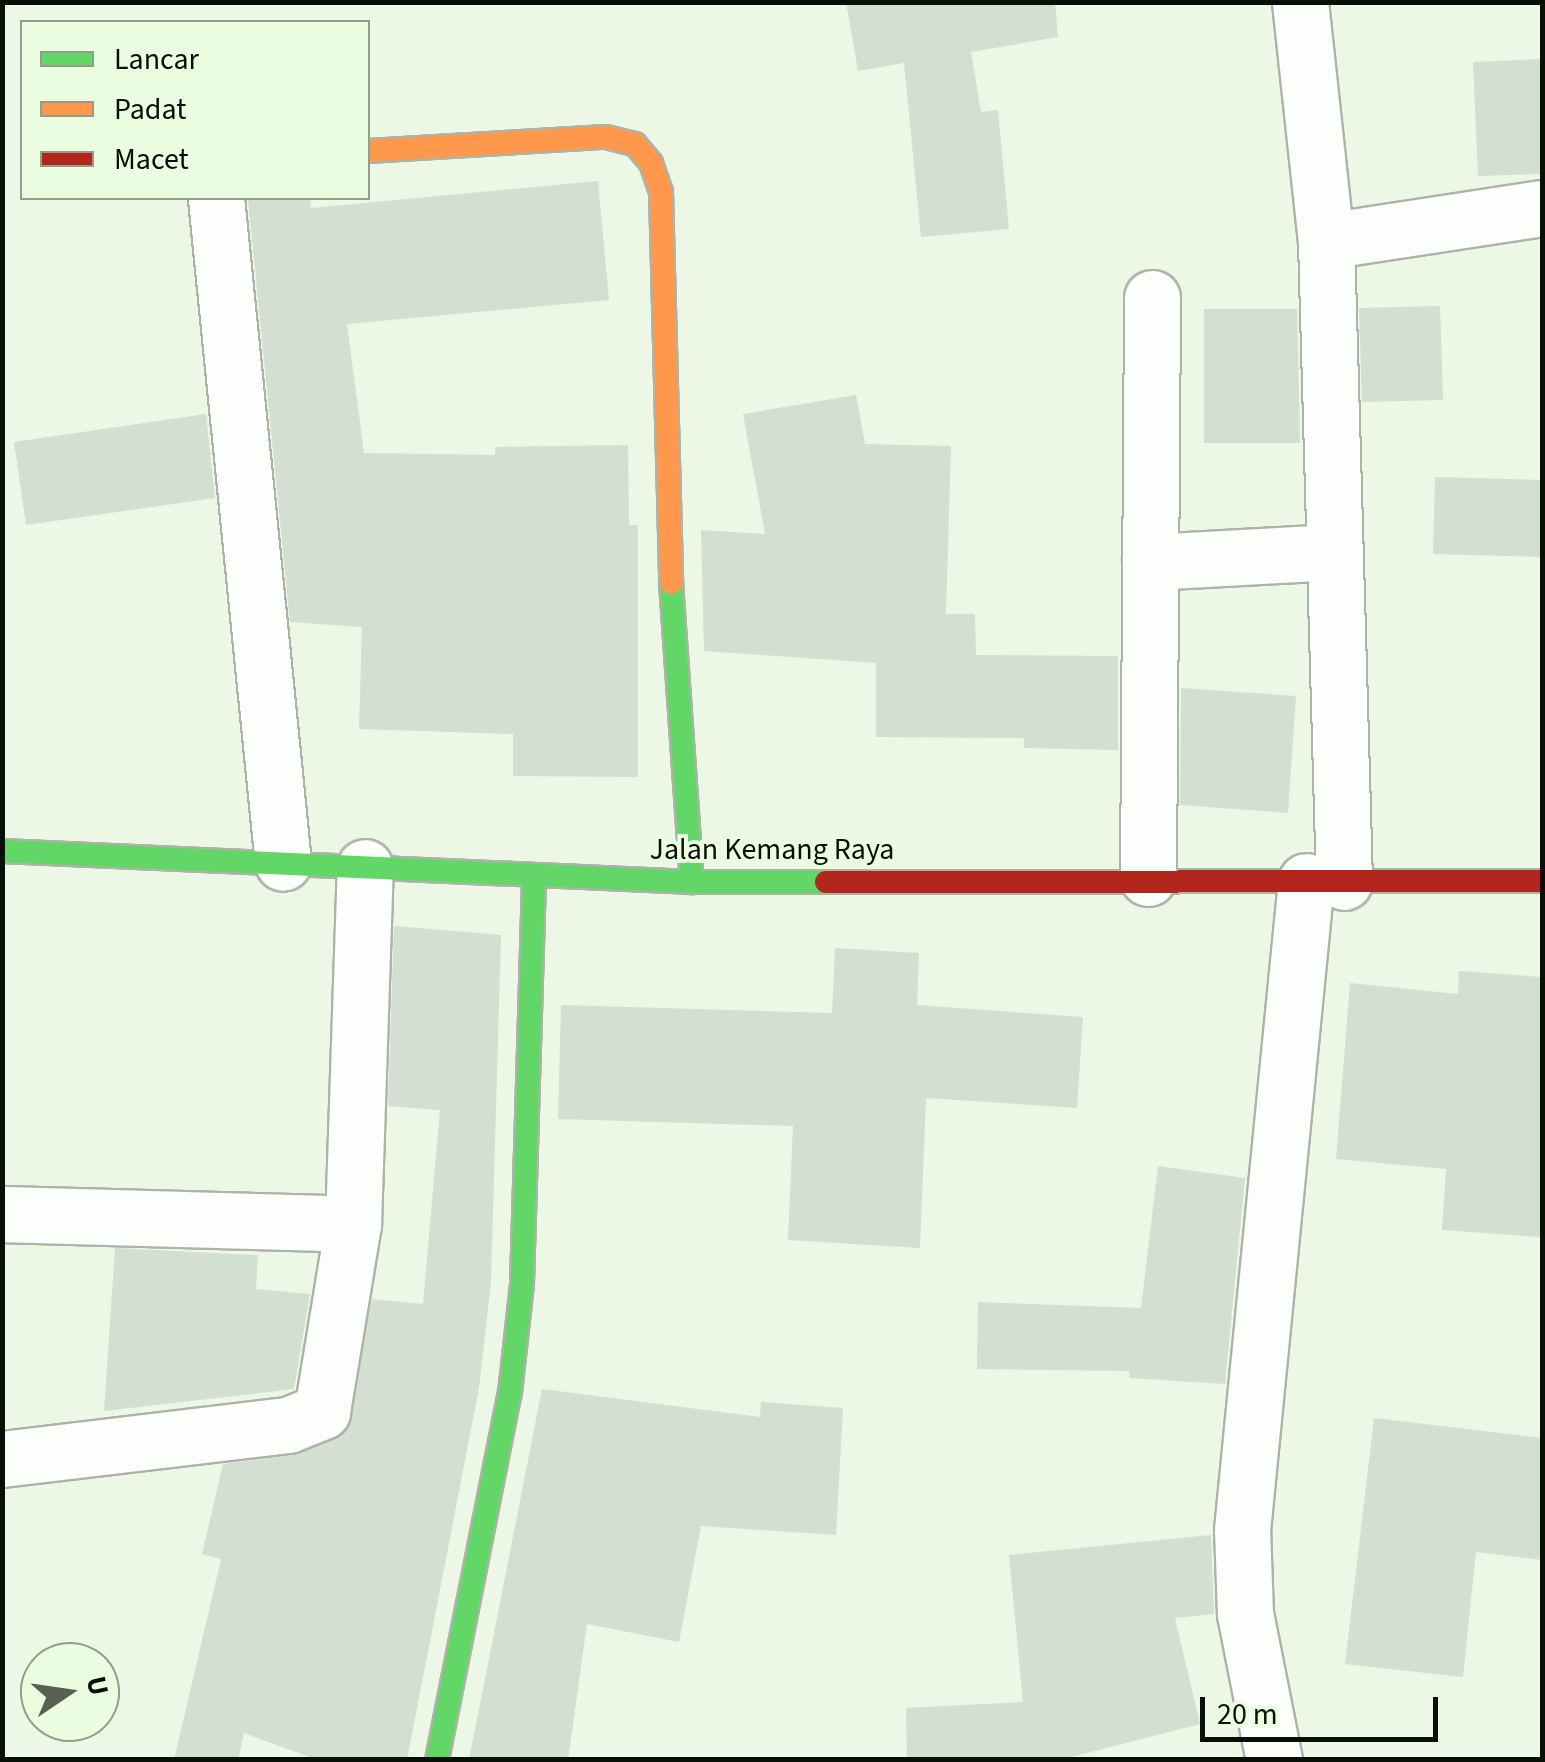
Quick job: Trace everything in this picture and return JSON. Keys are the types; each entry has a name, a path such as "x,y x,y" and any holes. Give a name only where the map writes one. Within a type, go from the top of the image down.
{"street":[{"path":"1274,1760 1245,1614 1242,1530 1325,882 1334,552 1326,241 1300,2"},
{"path":"370,152 606,137 635,144 652,163 661,192 672,642 692,882"},
{"path":"216,200 284,863"},
{"path":"1326,241 1542,208"},
{"path":"1148,878 1152,298"},
{"path":"1150,562 1334,552"},
{"name":"Jalan Kemang Raya","path":"2,850 692,882 1148,878 1542,882"},
{"path":"2,1459 288,1425 322,1410 354,1224 365,867"},
{"path":"437,1760 518,1320 534,876"},
{"path":"2,1214 354,1224"}],"building":[{"path":"846,2 1055,2 1058,37 971,52 981,112 998,110 1009,229 921,237 904,63 858,71"},
{"path":"1542,59 1542,174 1478,176 1473,62"},
{"path":"598,181 609,300 347,324 364,453 495,455 495,447 628,445 629,525 638,525 638,777 513,776 513,734 359,729 362,627 290,622 248,200 310,200 311,208"},
{"path":"1440,306 1443,400 1362,402 1359,308"},
{"path":"1204,309 1297,309 1300,443 1204,443"},
{"path":"856,395 865,444 951,446 946,614 975,614 976,655 1118,656 1118,750 1024,748 1024,738 876,737 876,663 704,651 701,530 765,534 743,414"},
{"path":"206,414 215,498 26,525 14,442"},
{"path":"1435,477 1542,480 1542,557 1433,554"},
{"path":"1181,688 1296,696 1288,813 1180,805"},
{"path":"394,926 501,935 491,1282 479,1388 407,1760 318,1760 244,1733 238,1760 174,1760 221,1559 202,1554 223,1464 299,1454 346,1431 372,1299 423,1304 440,1110 388,1106"},
{"path":"835,948 919,953 917,1005 1083,1017 1077,1108 926,1098 920,1248 788,1240 793,1126 558,1119 561,1005 832,1013"},
{"path":"1459,971 1542,977 1542,1237 1442,1230 1446,1169 1336,1159 1350,983 1458,994"},
{"path":"1158,1166 1245,1178 1225,1384 1129,1378 1129,1371 977,1369 978,1302 1141,1308"},
{"path":"115,1248 258,1255 256,1289 310,1294 294,1389 104,1411"},
{"path":"542,1389 760,1417 761,1402 843,1408 836,1535 701,1526 679,1642 587,1624 568,1760 469,1760"},
{"path":"1374,1418 1542,1438 1542,1560 1476,1552 1463,1677 1345,1664"},
{"path":"1211,1535 1214,1614 1175,1618 1200,1724 1060,1760 907,1760 906,1708 1023,1702 1009,1555"}],"traffic: fast":[{"path":"671,583 692,882"},
{"path":"2,851 692,882 826,882"},
{"path":"437,1760 510,1393 522,1284 534,876"}],"traffic: slow":[{"path":"370,151 606,137 635,144 651,163 661,192 671,583"}],"traffic: jam":[{"path":"826,882 1542,881"}]}
